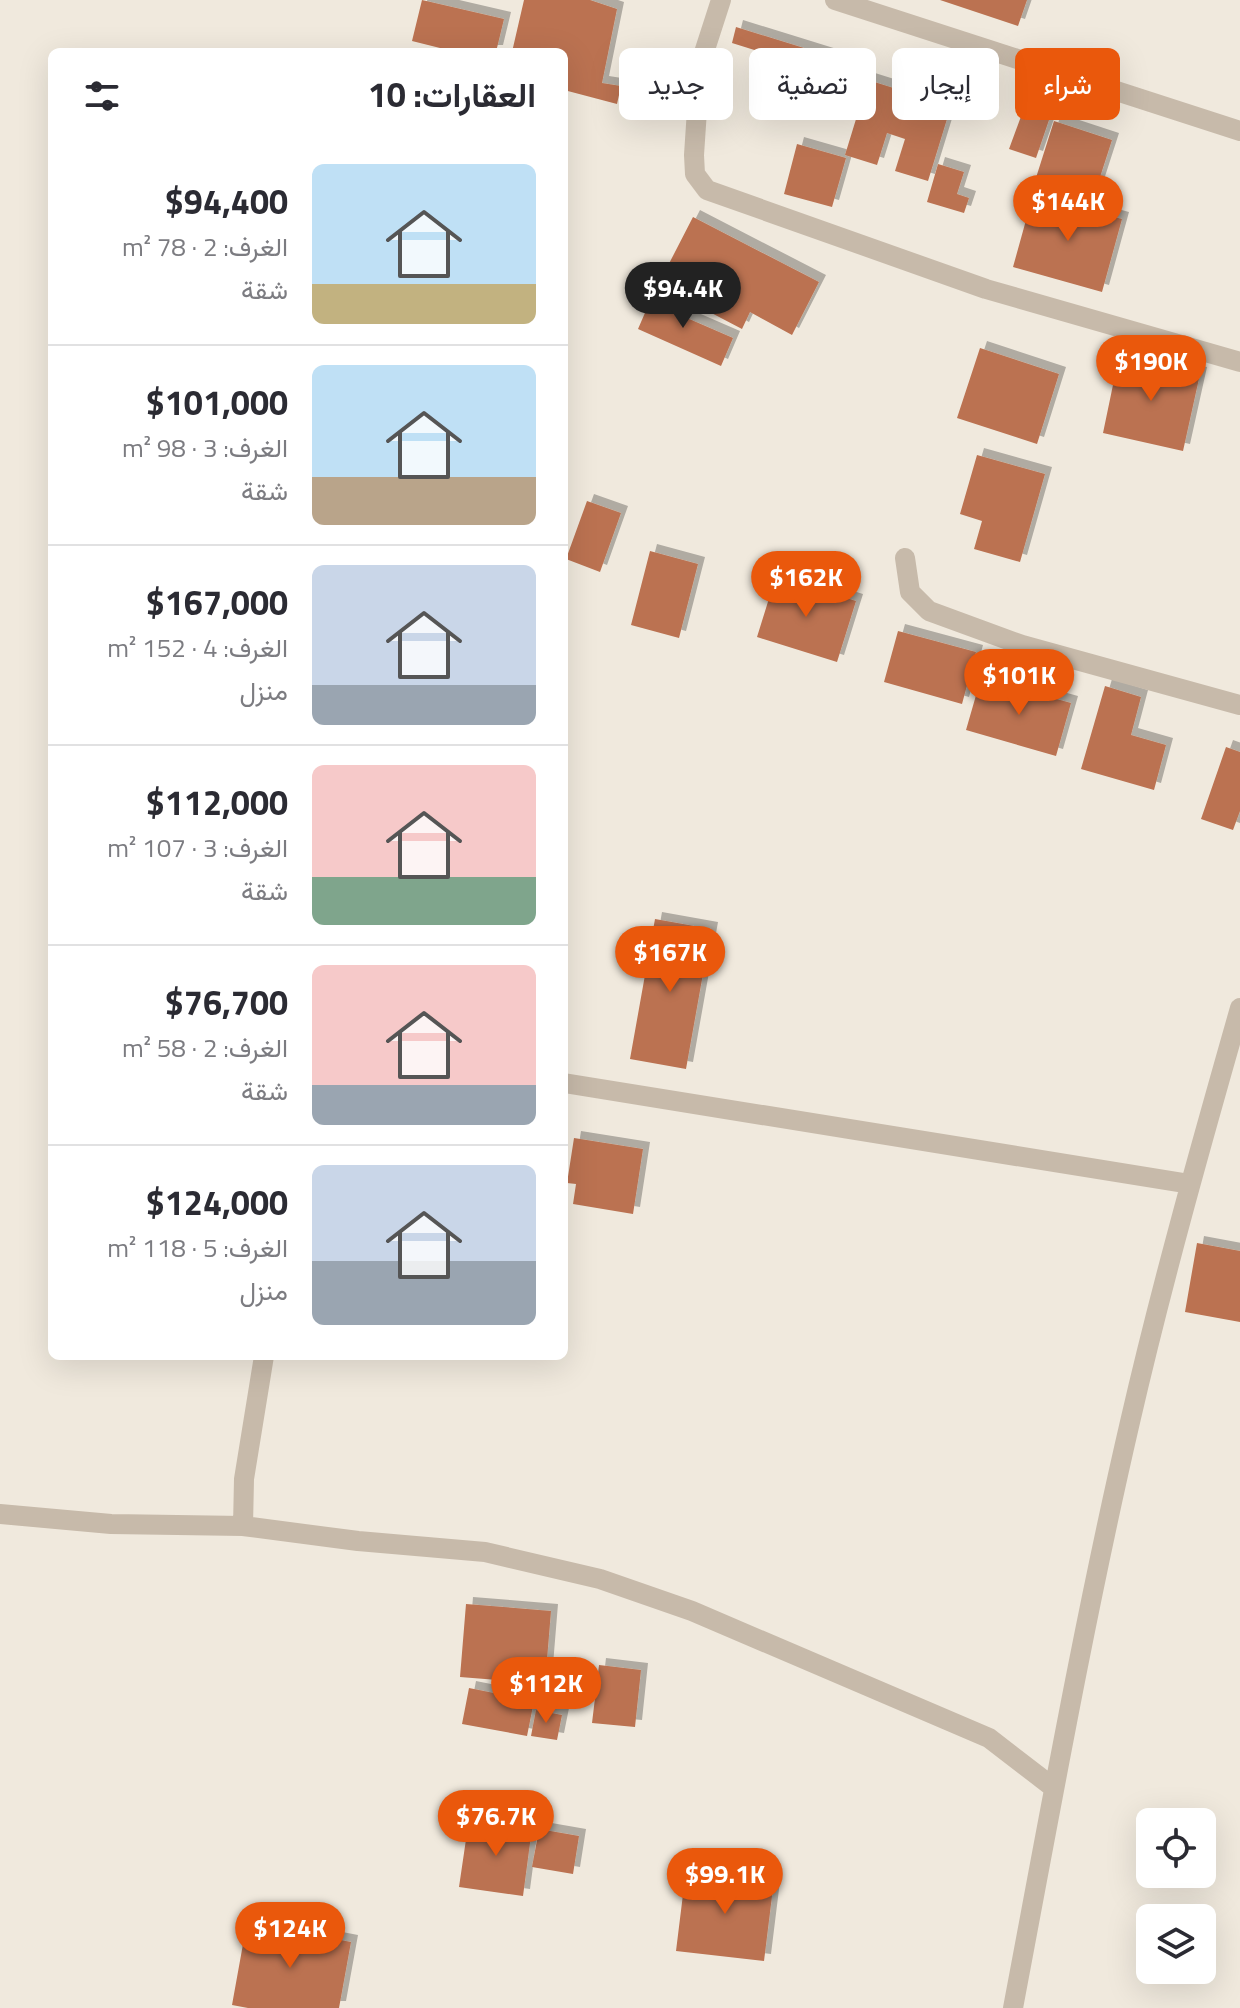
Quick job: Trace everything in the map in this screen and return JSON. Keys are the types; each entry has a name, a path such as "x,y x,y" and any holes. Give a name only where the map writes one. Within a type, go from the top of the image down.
{"street":[{"path":"721,0 700,65 695,174 707,190 986,289 1240,362"},
{"path":"835,0 1240,131"},
{"path":"905,558 910,592 929,611 1022,645 1240,705"},
{"path":"1013,2008 1054,1788 1130,1421 1190,1184 1240,1008"},
{"path":"568,1084 1190,1184"},
{"path":"243,1526 244,1479 263,1360"},
{"path":"0,1514 111,1524 243,1526 358,1541 485,1552 600,1579 692,1611 989,1738 1054,1788"}],"building":[{"path":"422,0 504,19 497,48 440,48 412,41"},
{"path":"524,0 590,0 617,9 602,83 619,86 617,104 568,91 568,48 513,48"},
{"path":"940,0 1027,0 1018,26"},
{"path":"736,27 804,48 749,48 732,43"},
{"path":"876,83 892,88 892,120 947,120 928,181 895,171 905,139 887,133 877,165 845,155 856,120 876,120"},
{"path":"1020,120 1049,120 1036,158 1009,149"},
{"path":"1054,121 1112,140 1092,202 1034,184"},
{"path":"797,144 846,158 832,207 784,194"},
{"path":"938,164 964,172 957,194 969,198 964,213 927,202"},
{"path":"1033,195 1122,219 1102,292 1013,267"},
{"path":"693,217 819,282 792,335 750,312 742,329 658,285"},
{"path":"654,292 684,305 680,315 733,338 721,366 638,329"},
{"path":"980,348 1059,374 1037,444 957,418"},
{"path":"1119,356 1200,374 1183,451 1103,433"},
{"path":"977,455 1045,474 1020,562 974,549 982,521 960,514"},
{"path":"587,501 621,513 600,572 568,560"},
{"path":"650,551 698,564 679,638 631,625"},
{"path":"776,576 856,601 837,662 757,637"},
{"path":"898,631 976,652 962,704 884,682"},
{"path":"981,678 1071,703 1056,756 966,730"},
{"path":"1105,686 1141,697 1131,735 1166,745 1154,790 1081,769"},
{"path":"1226,747 1240,752 1240,811 1233,830 1201,819"},
{"path":"655,919 711,929 686,1069 630,1059"},
{"path":"574,1138 643,1149 633,1214 573,1204 576,1184 568,1183"},
{"path":"1197,1243 1240,1251 1240,1322 1185,1312"},
{"path":"466,1604 551,1611 545,1684 460,1677"},
{"path":"599,1665 641,1670 635,1727 592,1723"},
{"path":"469,1688 534,1701 527,1736 462,1724"},
{"path":"536,1710 562,1715 557,1740 531,1736"},
{"path":"469,1819 532,1828 523,1896 459,1887"},
{"path":"539,1829 579,1836 573,1874 532,1867"},
{"path":"686,1870 774,1880 764,1961 676,1951"},
{"path":"247,1922 351,1942 339,2008 248,2008 232,2005"}]}
